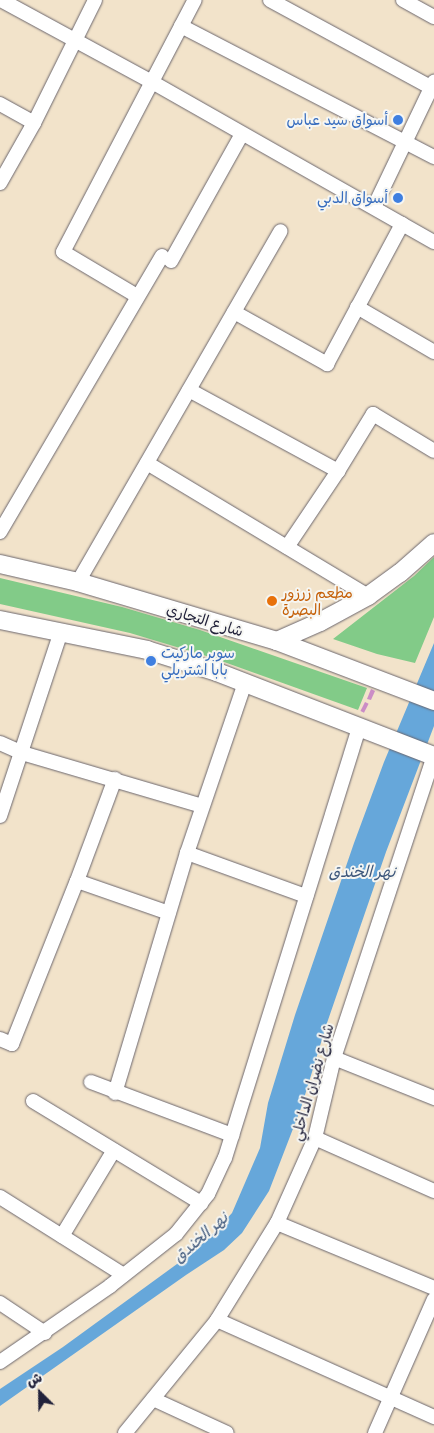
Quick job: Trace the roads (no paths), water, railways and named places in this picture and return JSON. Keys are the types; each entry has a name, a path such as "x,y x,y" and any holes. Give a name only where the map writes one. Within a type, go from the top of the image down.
{"main road":[{"path":"277,641 320,622 368,596 400,573 434,543"},
{"name":"شارع التجاري","path":"0,564 78,582 277,641 434,701"},
{"path":"0,620 147,650 245,683 434,756"}],"street":[{"path":"1,0 74,42 152,82 434,242"},
{"path":"0,183 34,123 95,0"},
{"path":"137,296 63,252 195,0"},
{"path":"270,0 433,86 374,207"},
{"path":"410,2 434,17"},
{"path":"181,26 434,157"},
{"path":"0,104 34,123"},
{"path":"0,532 137,296 166,258 242,134"},
{"path":"234,312 327,364 402,224"},
{"path":"78,582 281,231"},
{"path":"358,308 434,352"},
{"path":"189,390 338,471"},
{"path":"287,547 338,471 373,414 434,451"},
{"path":"147,463 368,596"},
{"path":"0,816 61,632"},
{"path":"115,1093 187,853 245,683"},
{"path":"0,1362 45,1333 176,1234 208,1194 225,1158 359,728"},
{"path":"0,743 22,754 115,779 202,806"},
{"name":"شارع نضران الداخلي","path":"124,1433 217,1320 277,1223 315,1138 334,1058 434,756"},
{"path":"0,1039 12,1044 77,881 115,779"},
{"path":"187,853 306,896"},
{"path":"77,881 169,914"},
{"path":"334,1058 434,1098"},
{"path":"91,1082 115,1093 232,1135"},
{"path":"33,1101 201,1203"},
{"path":"315,1138 434,1191"},
{"path":"62,1236 114,1150"},
{"path":"0,1197 124,1275"},
{"path":"277,1223 434,1288"},
{"path":"375,1433 434,1299"},
{"path":"0,1303 45,1333"},
{"path":"217,1320 434,1417"},
{"path":"153,1399 227,1433"}],"water":[{"name":"نهر الخندق","path":"434,643 434,726 386,852 327,1023 301,1108 269,1191 242,1233 224,1250 0,1406 0,1389 63,1347 177,1264 208,1239 232,1213 260,1148 268,1103 295,1015 354,843 384,762"}],"place":[{"name":"أسواق سيد عباس","path":"398,120"},
{"name":"أسواق الدبي","path":"398,198"},
{"name":"مطعم زرزور البصرة","path":"272,601"},
{"name":"سوبر ماركيت بابا اشتريلي","path":"151,661"}]}
